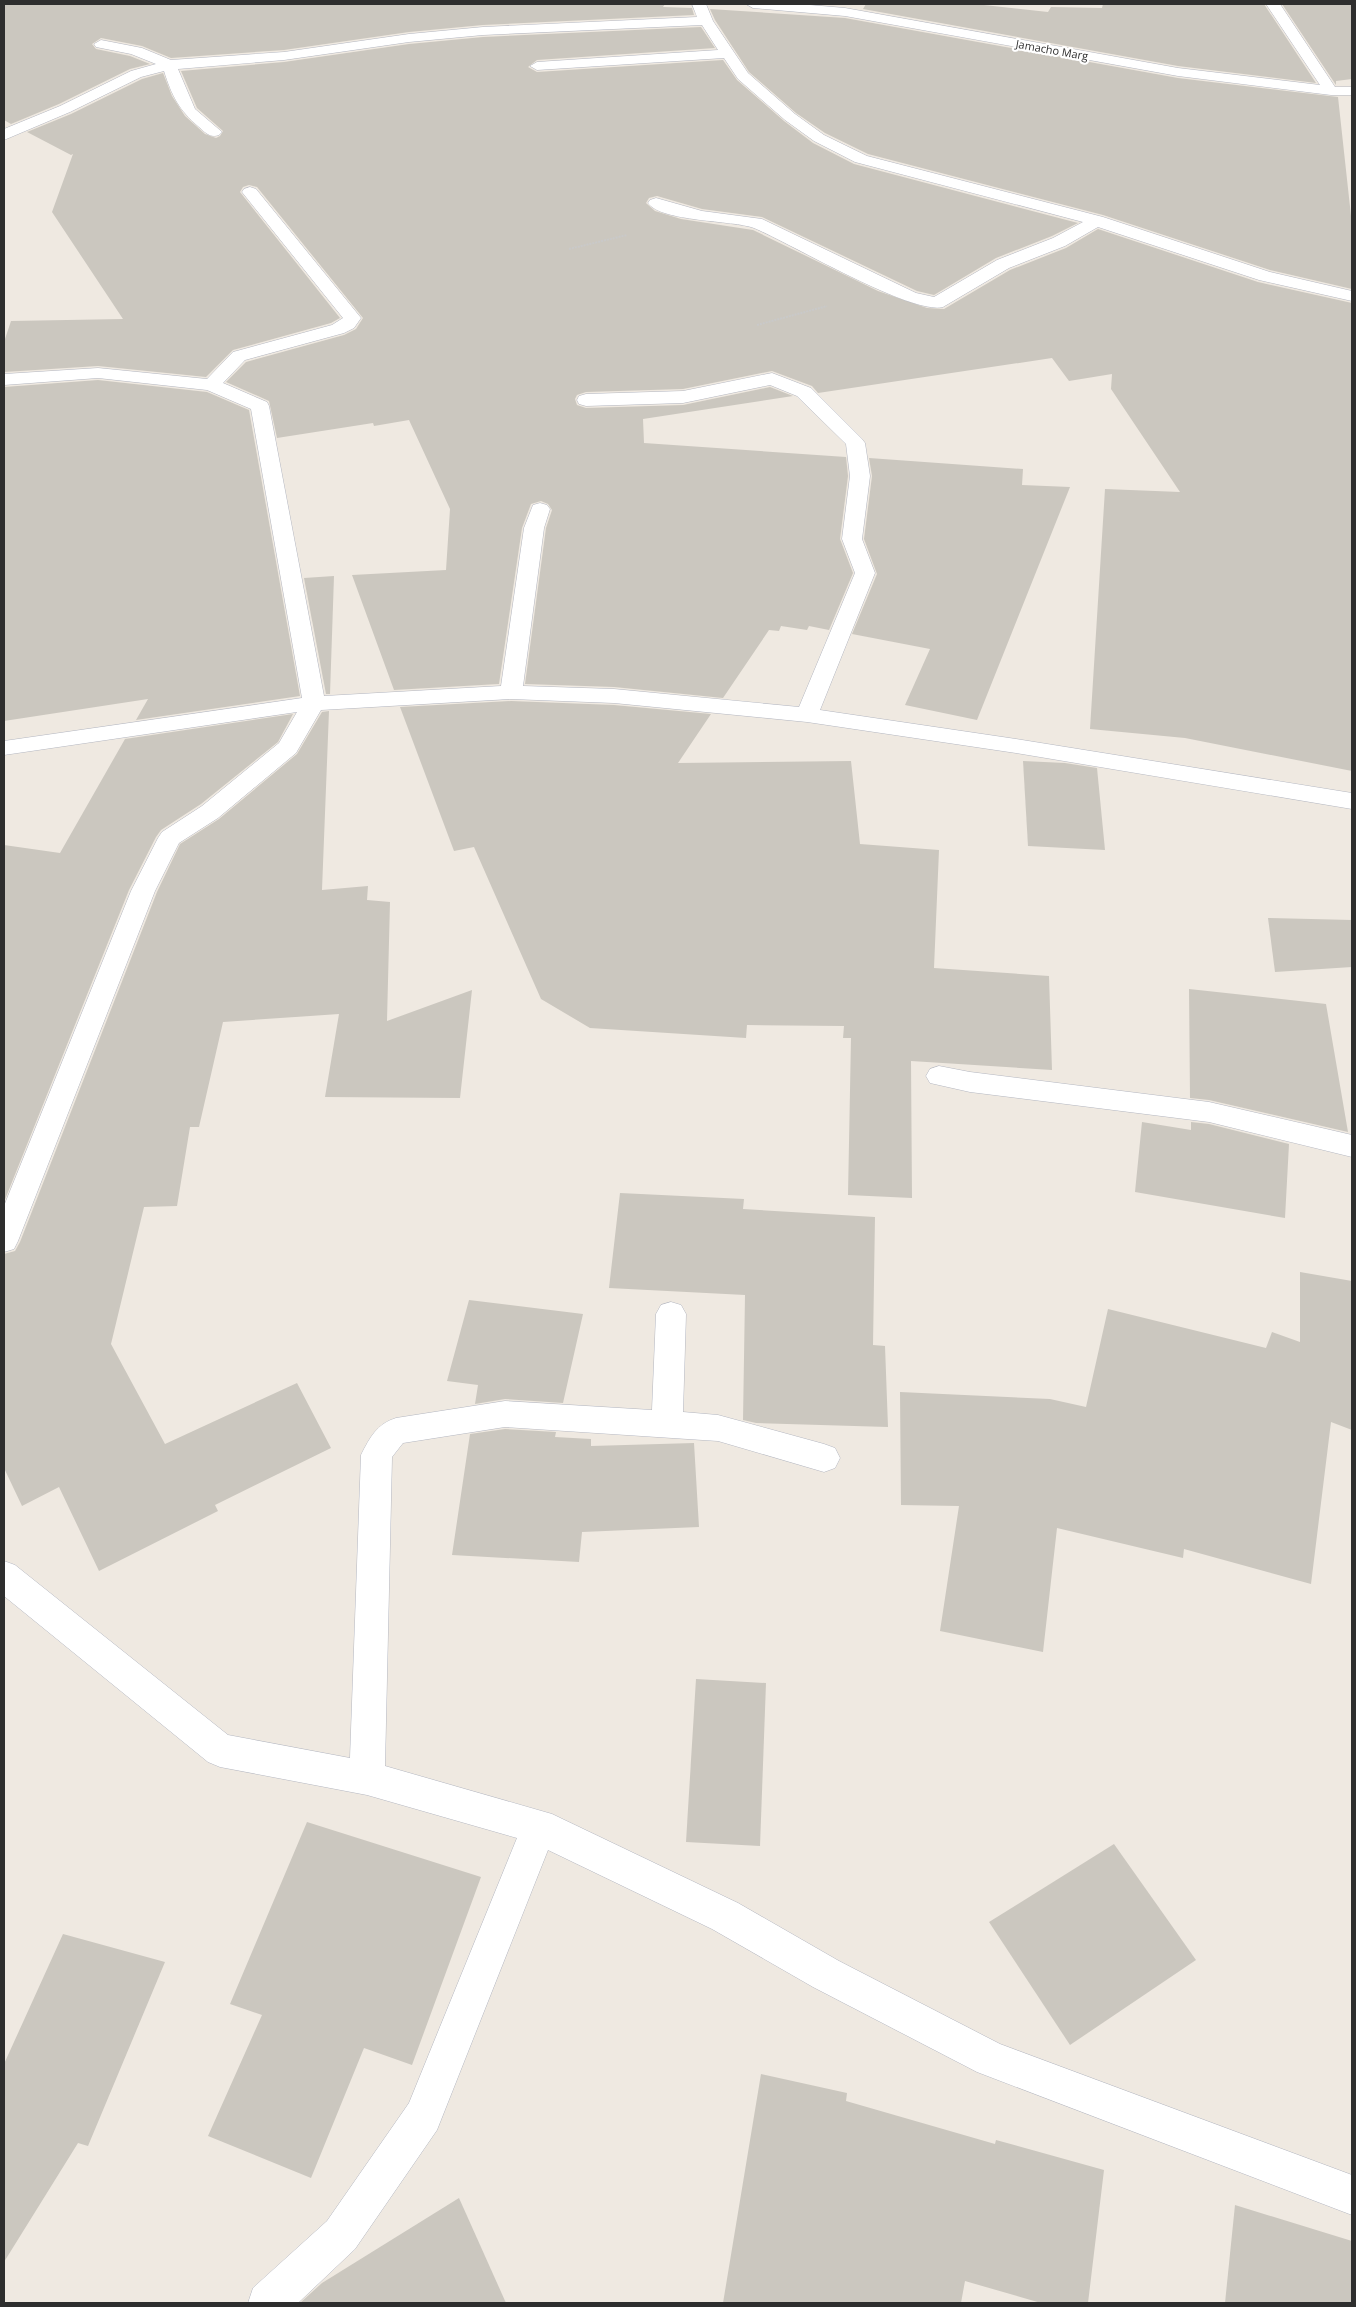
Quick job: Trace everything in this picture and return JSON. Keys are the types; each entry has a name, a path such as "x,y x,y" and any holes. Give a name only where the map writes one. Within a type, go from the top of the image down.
{"street":[{"path":"699,4 706,21 742,76 790,117 820,138 861,160 1097,221 1265,276 1352,296"},
{"name":"Jamacho Marg","path":"753,4 847,8 1178,72 1331,91 1352,91"},
{"path":"1274,4 1331,91"},
{"path":"4,135 65,109 136,74 169,65 284,56 409,38 483,31 706,21"},
{"path":"101,44 133,48 169,65 176,85 189,111 214,132"},
{"path":"537,66 726,54"},
{"path":"211,385 239,356 338,329 348,324 352,318 250,192"},
{"path":"656,203 694,214 756,223 910,297 937,303 1002,264 1059,242 1097,221"},
{"path":"4,379 98,373 211,385 260,406 314,703 288,748 210,812 170,838 142,891 4,1241"},
{"path":"586,400 683,397 772,379 804,392 855,443 860,476 852,539 865,573 807,715"},
{"path":"511,692 534,528 540,509"},
{"path":"4,748 314,703 511,692 614,696 807,715 1035,749 1352,801"},
{"path":"938,1076 970,1082 1209,1112 1352,1146"},
{"path":"667,1426 671,1314"},
{"path":"367,1778 377,1455 387,1438 396,1431 505,1414 718,1428 824,1458"},
{"path":"4,1576 220,1750 367,1778 539,1827 725,1916 826,1974 990,2059 1352,2195"},
{"path":"268,2303 340,2235 423,2116 539,1827"}],"building":[{"path":"4,4 665,4 663,7 692,8 694,15 483,25 409,32 284,50 171,58 142,46 101,38 92,44 96,49 130,56 150,64 130,69 59,104 11,124 4,120"},
{"path":"866,4 975,4 1048,12 1051,7 1102,8 1103,4 1264,4 1316,83 1178,66 863,9"},
{"path":"1282,4 1352,4 1352,79 1336,81 1336,85"},
{"path":"710,9 845,18 1178,78 1338,97 1352,225 1352,289 1270,270 1103,215 868,154 825,133 796,113 749,72 715,20"},
{"path":"701,27 715,48 537,60 528,67 537,72 723,60 737,80 784,121 813,143 854,164 1078,223 1052,236 996,258 934,295 917,291 762,217 702,209 657,196 649,198 646,203 655,211 681,219 753,230 878,291 927,308 944,309 1010,270 1066,248 1098,229 1258,282 1352,303 1352,771 1185,738 1090,729 1105,489 1180,492 1111,389 1112,374 1069,381 1052,358 818,393 812,386 772,371 683,389 586,392 577,395 575,399 577,405 586,408 683,405 770,387 793,396 643,419 644,443 846,457 848,476 840,539 853,573 829,630 809,626 807,630 781,626 779,631 769,630 723,698 614,687 525,684 546,528 552,510 548,504 541,501 531,504 522,528 499,684 394,690 352,575 446,570 450,509 409,420 374,426 373,423 277,438 269,401 226,382 246,362 344,335 356,329 363,318 257,187 249,185 243,187 240,192 340,318 331,323 233,350 206,377 98,366 4,372 4,342 11,321 123,319 52,212 73,154 71,155 27,132 71,114 142,79 163,73 172,96 185,116 205,134 216,138 223,131 197,108 181,71 284,62 409,44 483,37"},
{"path":"98,380 207,392 249,410 300,696 136,720 148,699 4,721 4,387"},
{"path":"869,458 1023,469 1022,485 1070,487 977,720 905,705 930,649 852,634 877,574 864,539 872,476"},
{"path":"334,576 330,694 326,694 304,578"},
{"path":"511,701 614,705 711,714 678,763 851,761 860,844 939,850 934,968 1049,976 1052,1070 911,1061 912,1198 848,1195 851,1038 843,1038 844,1026 747,1025 746,1038 590,1028 541,999 474,847 454,851 400,707"},
{"path":"329,711 322,890 368,886 367,900 390,902 387,1021 472,990 460,1098 325,1097 339,1014 223,1022 199,1127 190,1127 177,1206 144,1207 111,1344 165,1444 297,1383 331,1448 215,1505 218,1511 99,1571 59,1487 22,1506 4,1468 4,1254 15,1251 20,1242 157,892 180,844 219,819 297,754 322,712"},
{"path":"293,714 278,742 201,804 161,830 156,837 129,890 4,1202 4,845 60,853 125,739"},
{"path":"1023,761 1065,763 1097,768 1105,850 1028,846"},
{"path":"1268,918 1352,920 1352,967 1275,972"},
{"path":"1189,989 1326,1004 1348,1132 1209,1100 1190,1098"},
{"path":"1142,1122 1191,1130 1191,1122 1209,1124 1289,1144 1285,1218 1135,1192"},
{"path":"620,1193 744,1199 743,1209 875,1217 873,1345 885,1346 888,1427 756,1423 743,1420 745,1295 609,1288"},
{"path":"1300,1272 1352,1281 1352,1430 1331,1422 1311,1584 1184,1549 1183,1558 1057,1528 1043,1652 940,1631 959,1506 901,1505 900,1392 1050,1399 1086,1407 1108,1309 1266,1348 1272,1332 1300,1342"},
{"path":"469,1300 583,1314 563,1403 505,1399 475,1404 478,1385 447,1381"},
{"path":"505,1429 556,1432 555,1437 591,1439 591,1446 694,1443 699,1527 582,1532 579,1562 452,1555 470,1434"},
{"path":"696,1679 766,1683 760,1846 686,1842"},
{"path":"307,1822 481,1877 412,2065 364,2048 311,2178 208,2136 262,2015 230,2004"},
{"path":"1114,1844 1196,1960 1070,2045 989,1922"},
{"path":"63,1934 165,1962 88,2146 78,2143 4,2262 4,2064"},
{"path":"761,2074 847,2093 846,2101 995,2144 996,2140 1104,2170 1088,2303 1041,2303 965,2281 961,2303 723,2303"},
{"path":"459,2198 506,2303 300,2303 322,2283"},
{"path":"1235,2205 1352,2241 1352,2303 1225,2303"}]}
